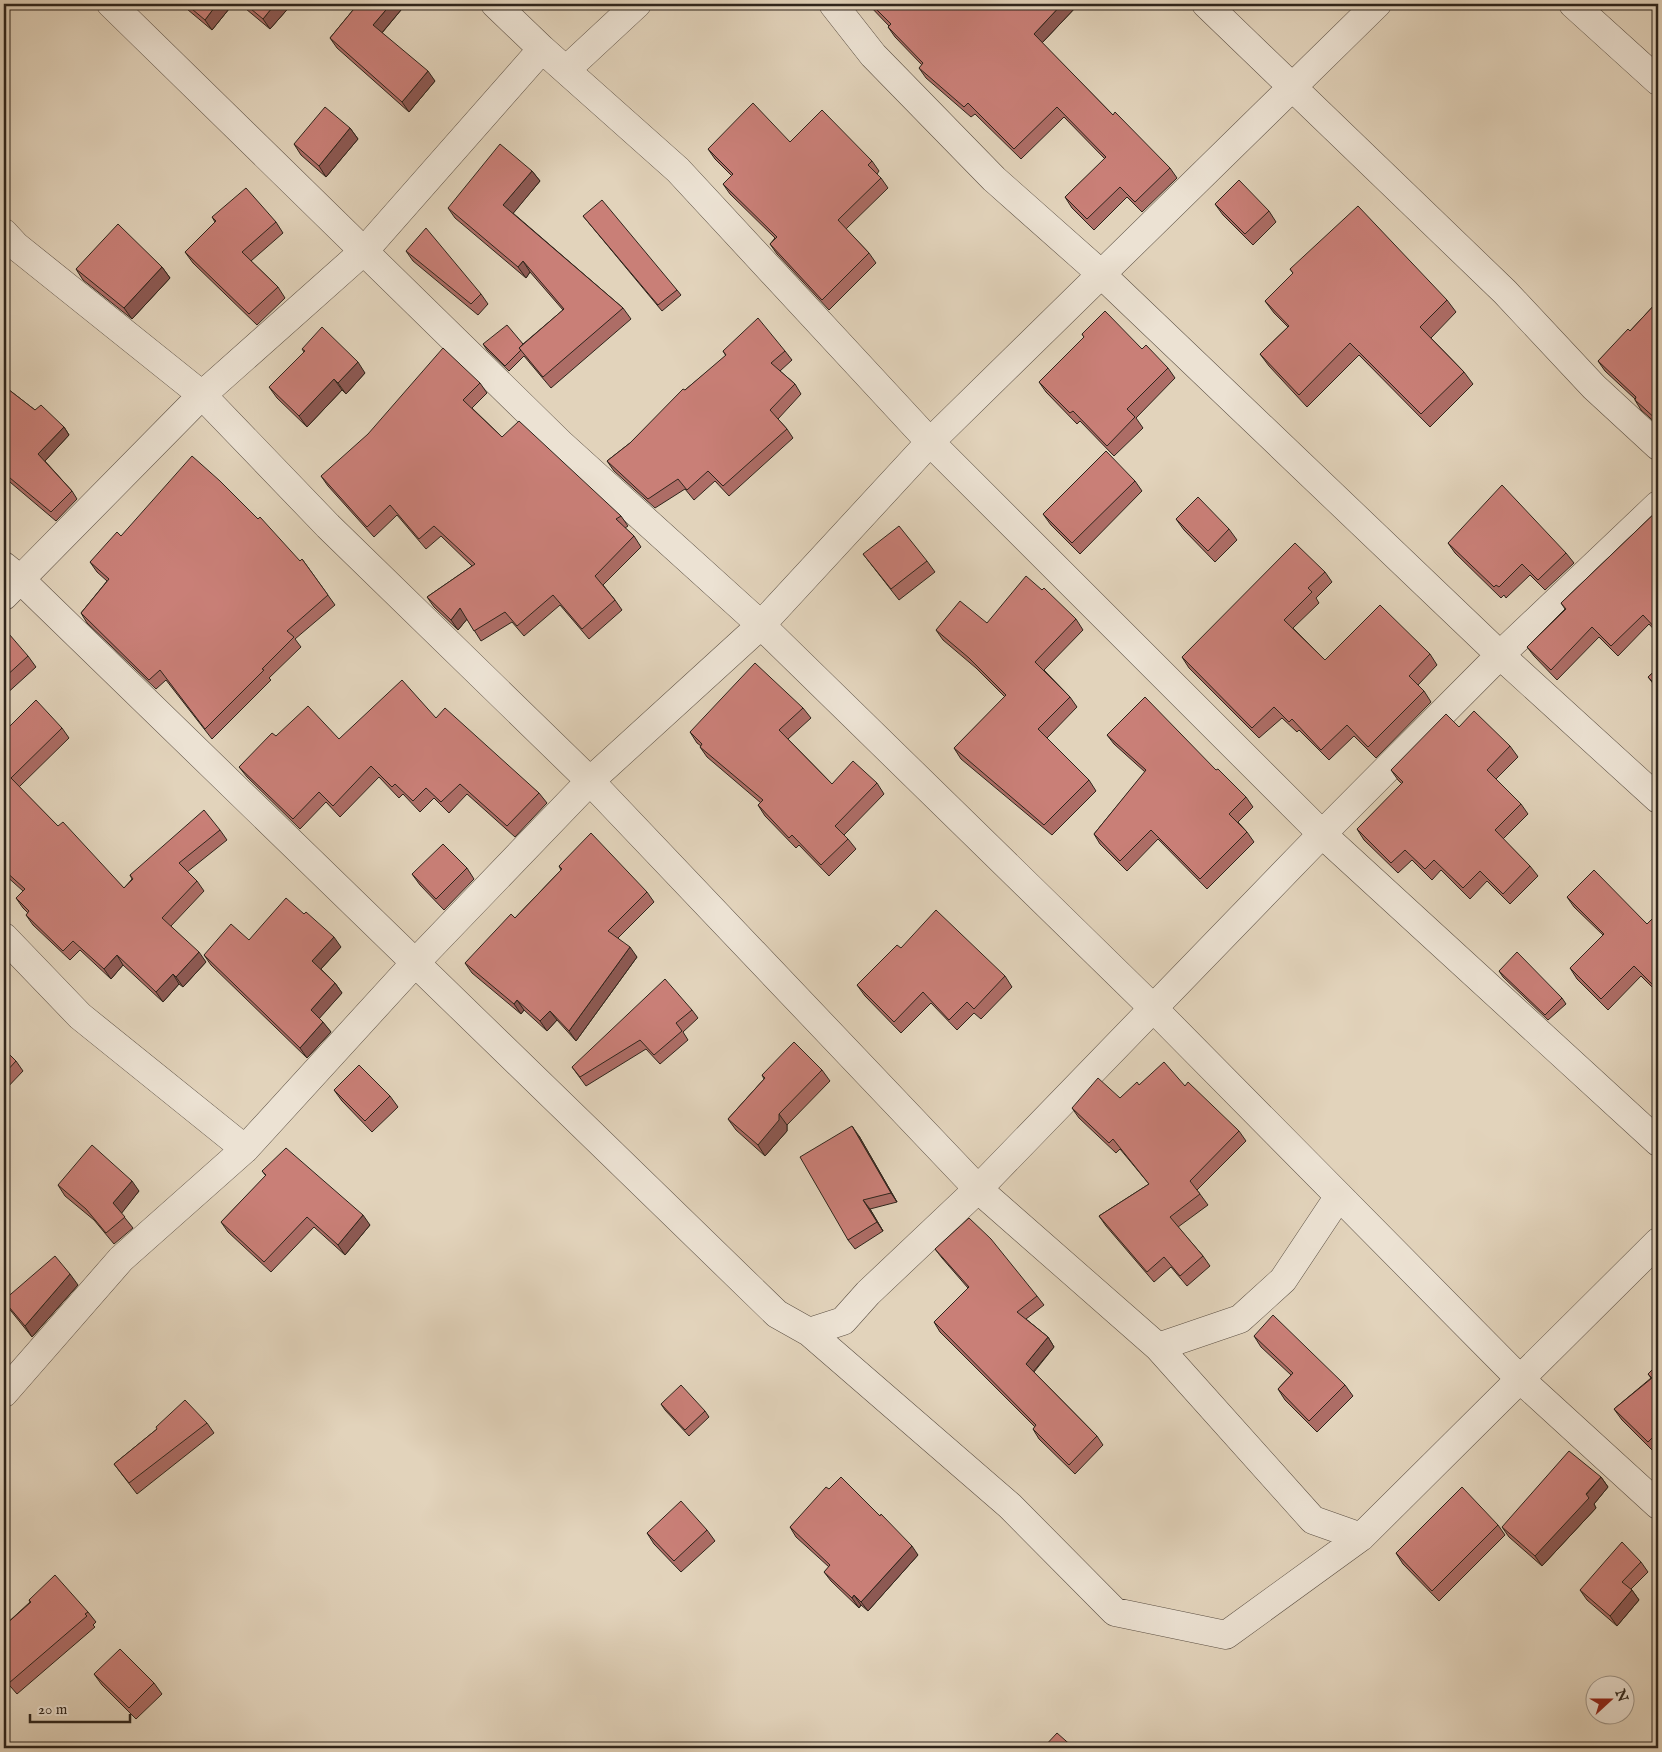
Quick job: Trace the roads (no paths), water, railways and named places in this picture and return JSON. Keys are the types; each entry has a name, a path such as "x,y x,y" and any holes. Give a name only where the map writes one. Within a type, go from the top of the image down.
{"street":[{"path":"111,4 365,250 562,445 761,626 1154,1009 1520,1379 1658,1505"},
{"path":"495,4 542,49 678,170 930,442 1322,834 1658,1142"},
{"path":"566,70 636,4"},
{"path":"833,4 873,55 994,179 1100,273 1500,655 1658,799"},
{"path":"1206,4 1505,292 1594,387 1658,446"},
{"path":"9,1378 121,1259 245,1149 416,963 590,781 761,626 930,442 1376,4"},
{"path":"1573,4 1658,81"},
{"path":"542,49 365,250 202,395 9,581 416,963 777,1314 808,1332 1010,1506 1115,1612 1226,1635 1361,1537 1658,1242"},
{"path":"4,233 16,246 202,395 328,526 590,781 978,1189 1158,1347 1313,1520 1361,1537"},
{"path":"808,1332 843,1321 868,1293 978,1189 1322,834 1500,655 1658,505"},
{"path":"4,937 80,1016 245,1149"},
{"path":"1158,1347 1240,1319 1283,1280 1339,1196"}]}
